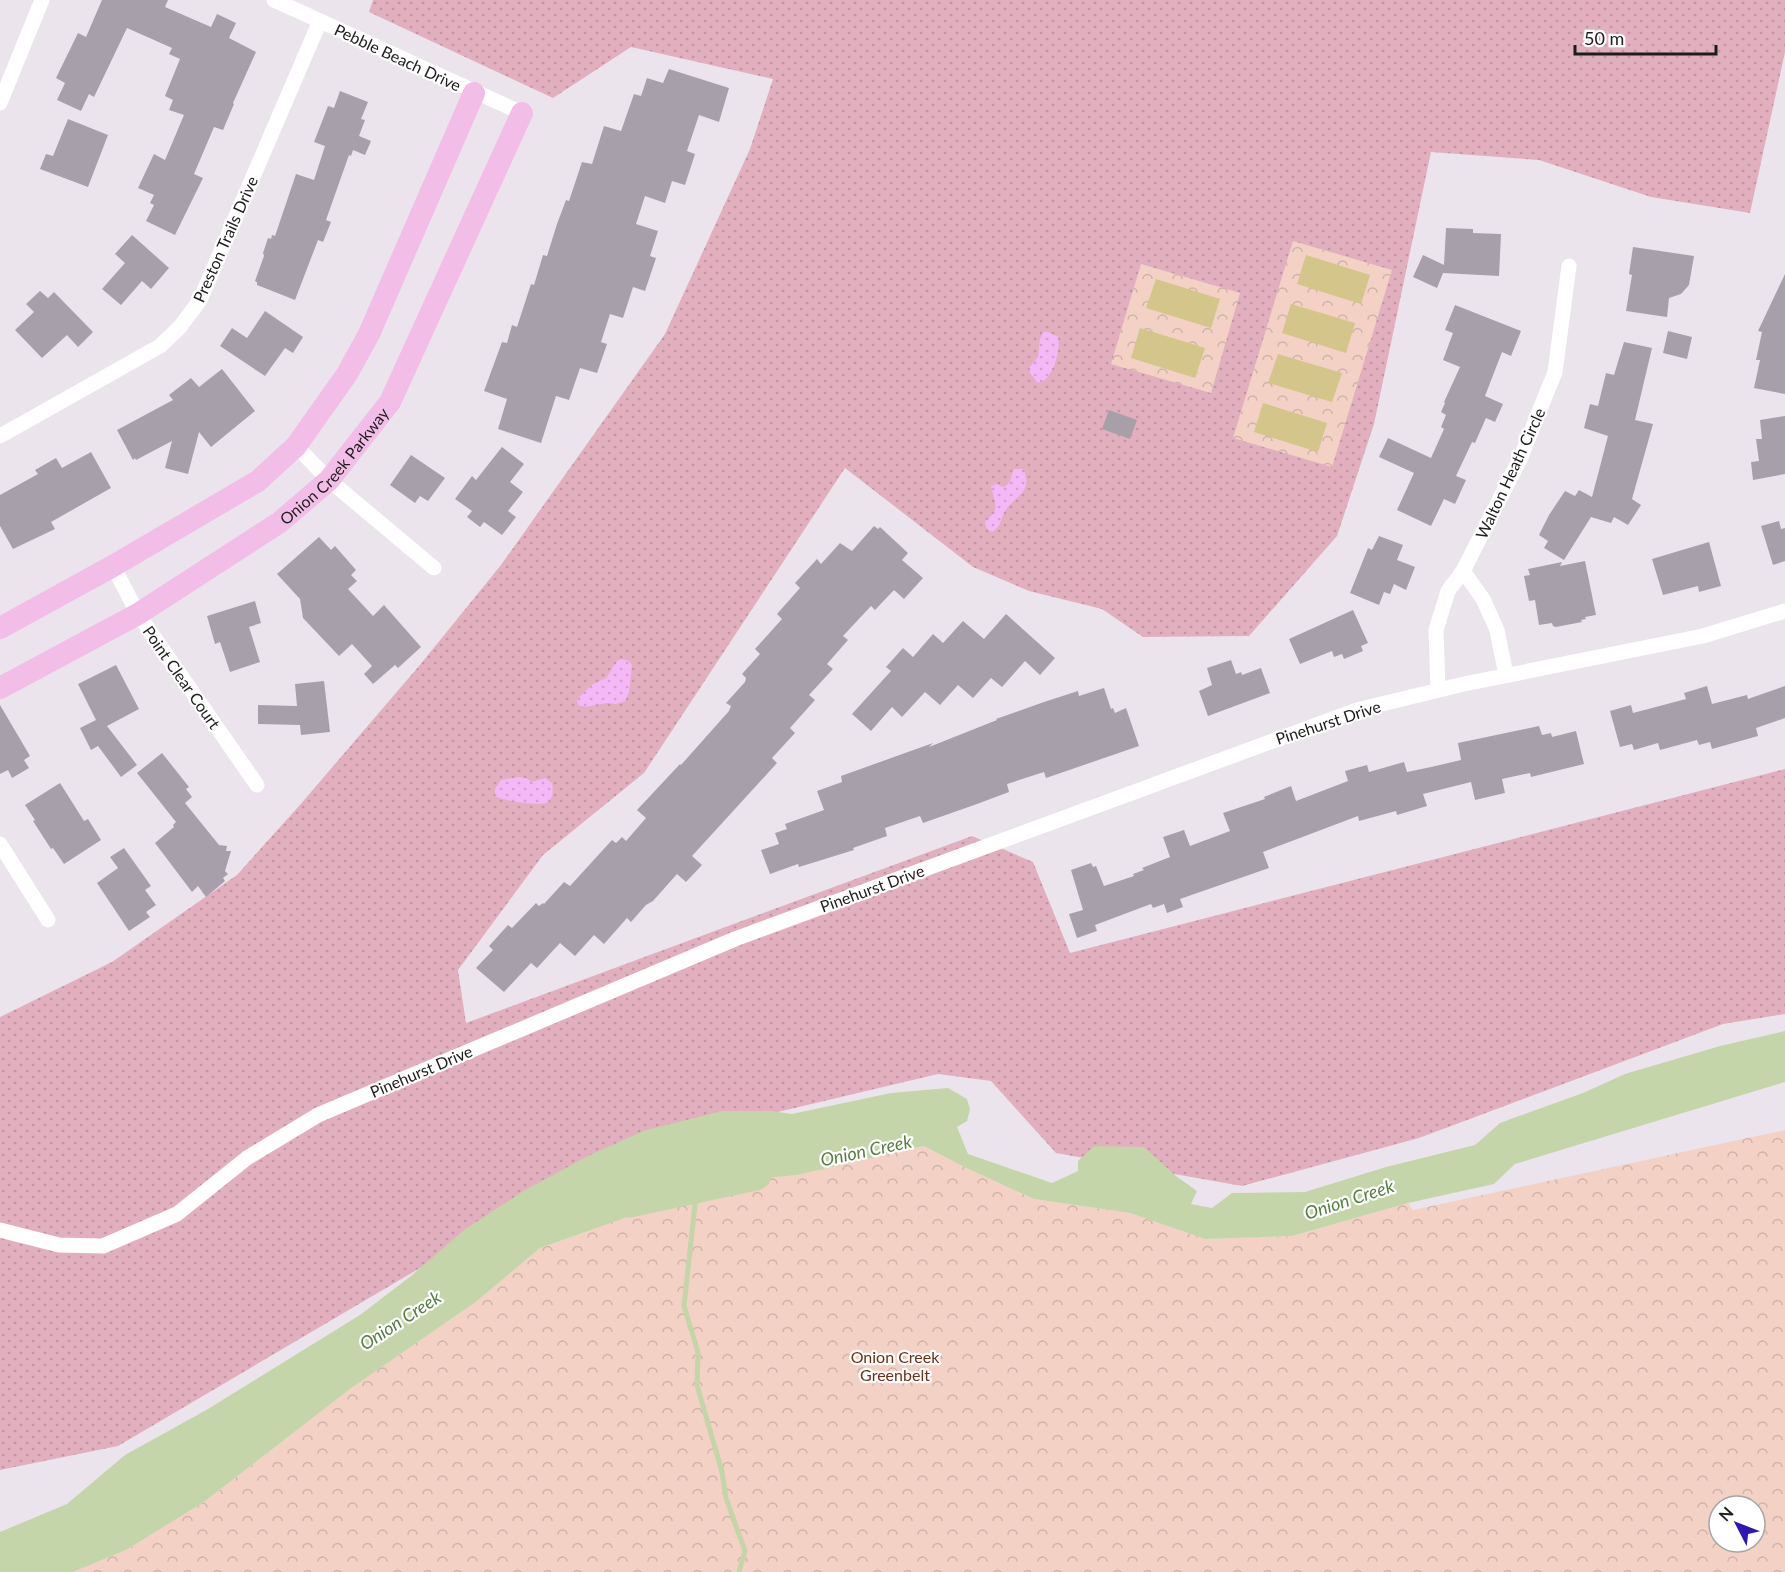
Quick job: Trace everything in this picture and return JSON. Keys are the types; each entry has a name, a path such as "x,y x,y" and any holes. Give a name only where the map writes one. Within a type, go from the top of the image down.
{"street":[{"path":"0,103 42,0"},
{"name":"Pebble Beach Drive","path":"274,0 522,113"},
{"name":"Preston Trails Drive","path":"0,436 160,346 180,327 200,300 320,21"},
{"path":"0,628 113,566 258,481 296,446 347,374 369,333 474,93"},
{"name":"Onion Creek Parkway","path":"0,688 138,614 280,522 329,480 390,402 522,113"},
{"name":"Walton Heath Circle","path":"1438,690 1436,630 1448,591 1463,571 1520,459 1556,372 1569,266"},
{"path":"296,446 329,480 434,568"},
{"name":"Point Clear Court","path":"113,566 138,614 257,785"},
{"path":"1463,571 1483,599 1497,630 1506,675"},
{"name":"Pinehurst Drive","path":"0,1230 59,1245 103,1246 177,1214 247,1158 318,1115 735,939 1357,710 1506,675 1702,636 1785,611"},
{"path":"0,844 48,920"}],"shaded area":[{"path":"373,0 1785,0 1785,52 1750,213 1651,197 1539,160 1431,152 1374,424 1337,536 1249,636 1143,637 1102,609 1029,591 973,567 845,468 644,773 543,855 458,970 466,1023 972,836 1033,862 1070,953 1785,769 1785,1014 1723,1024 1419,1138 1242,1186 1056,1153 991,1081 938,1074 622,1149 118,1446 0,1470 0,1017 112,962 237,875 419,666 501,565 665,334 750,149 773,79 631,47 553,98 369,12"},
{"path":"1306,255 1370,275 1361,304 1297,284"},
{"path":"1156,279 1220,299 1211,328 1146,308"},
{"path":"1291,304 1355,323 1346,353 1282,333"},
{"path":"1140,328 1205,348 1195,378 1131,358"},
{"path":"1278,354 1342,373 1332,402 1268,383"},
{"path":"1263,403 1327,423 1318,452 1254,432"}],"sand":[{"path":"1043,332 1058,337 1059,343 1052,371 1048,377 1038,383 1029,368 1038,357"},
{"path":"1014,469 1023,469 1026,484 1021,494 1004,513 999,526 992,532 985,525 985,521 996,506 991,486 996,484 1006,486"},
{"path":"621,659 629,661 632,665 629,692 625,701 585,707 578,705 577,699 593,684 606,678 617,661"},
{"path":"518,777 532,782 545,778 552,783 553,793 550,800 531,804 495,796 495,789 501,780"}],"green space":[{"path":"1293,241 1392,270 1332,467 1233,438"},
{"path":"1141,264 1240,293 1211,393 1111,364"},
{"name":"Onion Creek Greenbelt","path":"1785,1130 1785,1572 73,1572 126,1550 204,1502 350,1389 477,1301 540,1248 622,1219 685,1186 797,1175 924,1146 1034,1199 1130,1213 1205,1239 1292,1236 1408,1203 1413,1210"}],"water":[{"path":"1785,1031 1785,1082 1515,1164 1494,1184 1408,1203 1292,1236 1205,1239 1130,1213 1034,1199 924,1146 797,1175 685,1186 622,1219 540,1248 477,1301 350,1389 204,1502 126,1550 73,1572 0,1572 0,1532 67,1504 125,1455 208,1409 360,1315 411,1276 464,1230 525,1190 590,1155 643,1131 722,1111 771,1111 792,1114 891,1093 948,1088 967,1099 970,1109 967,1121 957,1127 968,1154 1052,1183 1078,1171 1078,1161 1094,1146 1144,1147 1176,1176 1197,1191 1191,1204 1212,1208 1232,1193 1305,1192 1386,1167 1475,1145 1500,1123 1583,1093 1625,1074 1720,1046"}],"building":[{"path":"102,0 168,0 165,7 211,27 217,14 236,23 229,38 256,52 223,130 214,127 194,174 203,178 175,235 146,221 154,205 150,203 154,195 138,188 154,154 165,160 184,115 169,110 173,100 165,96 180,59 169,54 172,48 127,28 94,97 89,94 81,111 57,100 65,83 56,78 78,33 86,37"},
{"path":"669,69 729,88 719,122 699,115 687,151 695,154 685,185 672,181 665,203 645,196 636,224 658,231 650,256 656,258 645,291 633,287 623,318 610,314 601,342 607,344 597,373 580,368 569,400 556,396 541,443 498,429 507,399 484,391 502,342 507,343 512,325 517,327 531,284 534,285 543,255 547,256 582,162 592,164 604,126 621,131 634,94 641,96 647,78 663,83"},
{"path":"340,91 368,102 361,119 365,120 359,136 371,141 365,155 353,150 351,156 349,155 326,220 331,222 323,242 318,240 295,300 257,285 255,281 268,238 275,236 296,174 314,180 325,146 314,142 328,106 334,108"},
{"path":"68,119 108,135 88,187 40,169 46,154 53,156"},
{"path":"1446,228 1473,229 1473,233 1501,234 1499,276 1443,273 1437,288 1413,277 1423,255 1444,265"},
{"path":"132,235 169,268 151,289 142,281 121,305 102,289 125,263 115,254"},
{"path":"1633,247 1694,256 1689,285 1681,294 1669,298 1667,317 1626,311 1632,275 1629,274"},
{"path":"1785,274 1785,394 1754,388 1760,360 1756,360 1762,332 1758,331"},
{"path":"40,291 48,298 54,292 93,332 78,347 67,335 42,358 15,330 34,312 26,304"},
{"path":"1455,305 1521,331 1511,356 1502,352 1485,396 1503,404 1495,422 1486,418 1456,476 1466,480 1455,504 1444,499 1431,526 1397,510 1414,473 1379,457 1388,438 1431,458 1444,429 1441,427 1446,415 1441,412 1444,402 1460,367 1443,360 1453,333 1445,330"},
{"path":"265,311 303,337 293,353 285,348 265,376 220,346 232,328 247,338"},
{"path":"1668,331 1692,337 1687,359 1663,353"},
{"path":"1624,342 1652,348 1635,420 1653,424 1632,499 1641,505 1628,525 1614,517 1611,523 1591,517 1564,560 1544,548 1548,541 1539,535 1565,491 1575,496 1579,490 1592,497 1608,436 1584,428 1590,404 1598,406 1606,373 1614,375"},
{"path":"222,369 255,411 211,447 199,432 188,474 165,468 172,441 133,460 117,430 173,400 169,395 191,378 199,387"},
{"path":"1109,410 1137,420 1130,439 1102,429"},
{"path":"1785,416 1785,474 1753,480 1751,462 1759,461 1756,439 1762,439 1760,420"},
{"path":"502,447 524,464 510,482 523,492 508,511 516,517 502,535 484,522 480,527 467,517 472,511 455,499 472,476 476,480"},
{"path":"91,452 111,488 51,522 55,529 13,549 0,526 0,495 38,474 35,470 56,458 62,468"},
{"path":"411,455 445,478 428,501 420,496 415,503 390,485"},
{"path":"1779,521 1781,529 1785,528 1785,561 1773,565 1761,526"},
{"path":"874,526 878,529 880,527 908,553 902,560 923,578 904,599 894,590 875,610 871,606 843,636 848,640 827,664 833,669 809,695 815,700 790,728 795,733 772,758 777,763 692,856 702,865 686,882 677,874 653,901 646,905 631,922 627,918 604,944 594,935 575,956 560,943 537,968 531,963 504,992 476,968 493,950 489,946 508,925 512,928 536,903 539,906 544,904 564,882 570,886 612,840 616,843 622,837 626,841 646,818 637,810 729,711 731,706 726,703 745,682 746,678 742,674 760,654 755,649 782,619 777,614 800,588 795,583 817,559 821,564 840,543 852,551"},
{"path":"1379,536 1403,545 1397,560 1415,567 1406,590 1394,584 1390,594 1384,592 1379,605 1350,593 1368,548 1372,550"},
{"path":"319,537 331,550 335,546 356,570 351,575 357,581 348,589 373,616 384,605 421,647 398,668 395,665 373,684 364,674 372,666 352,644 339,656 303,618 300,599 277,574"},
{"path":"1709,542 1721,586 1699,592 1698,586 1663,595 1652,559"},
{"path":"1585,561 1596,615 1585,617 1586,619 1581,620 1582,622 1556,627 1552,623 1539,625 1535,600 1529,601 1524,576 1530,575 1528,569 1562,562 1560,566"},
{"path":"255,601 261,623 249,627 260,662 230,672 220,642 215,644 207,616"},
{"path":"1353,610 1368,643 1361,646 1363,651 1344,659 1342,654 1334,657 1332,651 1300,664 1289,639"},
{"path":"1006,614 1055,658 1040,675 1025,661 1002,687 991,678 973,698 958,685 940,705 925,692 902,717 892,707 871,731 852,714 891,671 886,667 903,648 913,657 933,634 943,643 963,621 984,639"},
{"path":"1231,660 1236,674 1241,672 1242,675 1261,668 1270,693 1208,716 1199,691 1212,685 1207,668"},
{"path":"116,665 139,709 107,726 137,765 121,777 98,746 91,750 80,728 96,720 78,684"},
{"path":"324,681 330,732 301,735 300,725 258,724 258,705 297,706 295,684"},
{"path":"1707,686 1712,704 1747,695 1748,699 1785,686 1785,718 1756,728 1758,736 1712,749 1710,742 1699,745 1697,740 1660,750 1658,743 1634,750 1632,744 1620,747 1610,711 1631,705 1633,713 1686,699 1684,693"},
{"path":"1104,688 1111,709 1113,708 1115,713 1126,708 1139,746 1046,778 1044,772 1007,784 1009,792 923,823 920,816 885,828 887,836 853,848 854,850 799,867 798,864 770,874 761,850 779,844 775,833 787,829 785,824 824,810 817,791 842,782 841,776 933,743 929,747 1044,702 1078,691 1079,696"},
{"path":"0,705 30,756 24,760 29,768 12,778 8,770 0,774"},
{"path":"1539,726 1542,735 1551,733 1552,737 1576,731 1584,764 1531,777 1530,773 1502,779 1505,793 1475,800 1471,782 1423,794 1427,806 1397,815 1396,811 1359,821 1358,816 1263,852 1269,868 1180,899 1183,907 1167,913 1164,904 1153,908 1151,904 1095,925 1097,931 1077,938 1069,914 1083,910 1071,870 1091,863 1093,867 1096,866 1104,886 1134,876 1133,874 1144,870 1142,868 1170,857 1163,837 1184,830 1190,846 1230,831 1223,813 1265,799 1264,797 1291,786 1296,801 1348,781 1345,771 1367,765 1369,772 1404,762 1407,772 1431,767 1461,760 1458,743"},
{"path":"162,753 189,787 186,789 192,797 185,803 219,845 227,846 226,851 231,851 225,871 228,874 223,878 225,881 206,897 198,886 192,892 155,843 174,827 176,822 137,773"},
{"path":"60,783 84,821 88,819 101,840 64,864 53,848 51,849 25,805"},
{"path":"124,848 151,886 145,890 156,905 146,912 150,917 129,931 97,883 118,868 110,857"}],"waterway":[{"name":"Onion Creek","path":"629,1201 755,1174"},
{"path":"697,1186 684,1306 698,1352 697,1385 722,1472 726,1498 745,1551 739,1572"}]}
